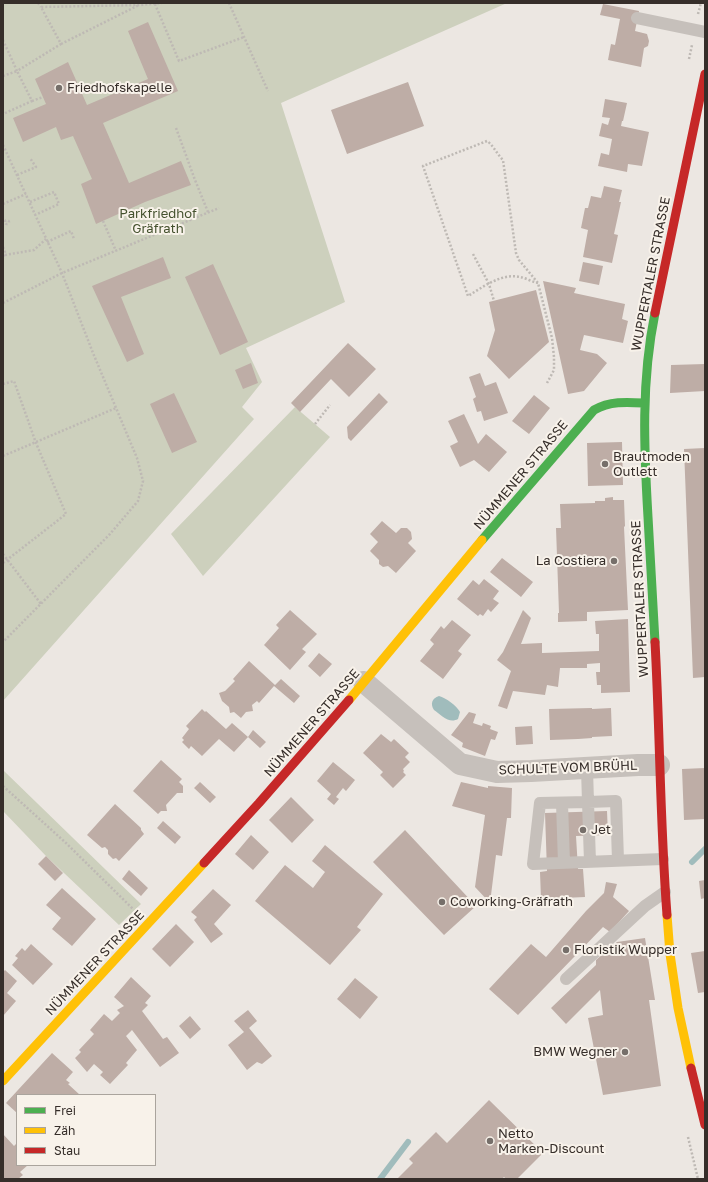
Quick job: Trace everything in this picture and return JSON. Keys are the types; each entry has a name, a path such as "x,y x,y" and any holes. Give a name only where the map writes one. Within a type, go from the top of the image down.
{"main road":[{"name":"WUPPERTALER STRASSE","path":"705,74 652,328 647,363 644,403 645,472 658,688 659,766 665,892 670,954 678,1008 696,1092 705,1125"},
{"name":"NÜMMENER STRASSE","path":"3,1081 249,814 364,682 594,410 609,402 644,403"}],"street":[{"name":"SCHULTE VOM BRÜHL","path":"364,682 460,764 497,772 587,769 638,765 659,766"}],"lane":[{"path":"637,18 705,32"},
{"path":"587,769 590,862"},
{"path":"618,860 616,801 540,803 533,864 664,859"},
{"path":"562,803 564,863"},
{"path":"566,980 645,906 665,892"}],"path":[{"path":"38,3 61,44"},
{"path":"40,7 140,5 162,3"},
{"path":"229,3 268,91"},
{"path":"156,4 179,61 244,37"},
{"path":"3,76 17,70 61,44 140,5"},
{"path":"3,40 32,101"},
{"path":"3,114 43,97"},
{"path":"176,128 208,212"},
{"path":"538,283 521,277 510,276 489,284 468,296 423,166 487,141 490,143 497,155 503,160 516,253 519,260 538,283 552,338 554,370 546,383"},
{"path":"3,145 62,273 93,353 137,458 143,481 138,501 110,534 3,642"},
{"path":"17,175 36,167 30,158"},
{"path":"30,202 54,192 59,204 35,215"},
{"path":"3,204 26,194"},
{"path":"3,303 62,273 220,208"},
{"path":"103,221 116,251"},
{"path":"5,255 34,250 47,240 71,231 74,239"},
{"path":"3,247 5,252 3,259"},
{"path":"473,254 489,284 494,301"},
{"path":"3,384 14,381 36,443 66,514 3,563"},
{"path":"315,424 330,405"},
{"path":"3,456 116,408"},
{"path":"3,554 41,604"},
{"path":"3,786 66,843 148,925"}],"green space":[{"name":"Parkfriedhof Gräfrath","path":"3,3 507,3 281,103 345,302 246,348 262,382 242,407 254,419 3,701"},
{"path":"295,407 330,437 203,576 171,534"},
{"path":"3,770 141,904 119,925 46,856 3,811"}],"water":[{"path":"439,696 451,702 459,710 460,712 458,719 448,720 434,710 432,702"}],"building":[{"path":"603,4 639,11 635,31 647,34 649,41 648,46 644,48 641,67 608,60 611,44 615,45 620,19 600,15"},
{"path":"148,22 178,91 103,123 129,183 181,161 191,185 145,202 96,224 81,184 92,179 73,136 61,140 56,127 23,142 13,118 46,104 35,79 68,62 87,105 148,79 128,31"},
{"path":"408,82 424,126 347,154 331,110"},
{"path":"605,99 627,103 621,126 649,132 642,166 628,164 627,172 598,166 601,153 609,155 612,139 599,136 602,123 608,125 610,118 602,117"},
{"path":"604,186 622,190 614,234 618,235 612,263 583,257 588,230 581,228 585,208 588,208 591,196 601,198"},
{"path":"163,257 171,278 121,297 144,354 127,362 92,286"},
{"path":"583,262 603,266 599,285 579,281"},
{"path":"213,264 248,342 220,355 185,277"},
{"path":"543,281 576,288 574,293 625,304 622,319 628,321 623,343 584,335 580,350 597,354 607,363 584,391 568,394"},
{"path":"536,290 549,342 509,379 487,356 495,330 489,302"},
{"path":"348,343 376,369 349,397 331,379 300,412 291,403"},
{"path":"251,363 258,383 243,389 235,370"},
{"path":"705,364 705,391 670,393 671,365"},
{"path":"480,373 485,386 496,382 508,413 484,421 481,411 477,412 473,399 476,397 469,377"},
{"path":"174,393 197,442 172,453 150,404"},
{"path":"379,393 388,402 351,441 348,438 347,427"},
{"path":"534,395 550,408 529,434 512,421"},
{"path":"464,414 478,444 486,434 507,452 489,472 474,460 460,467 450,446 458,442 448,421"},
{"name":"Brautmoden Outlett","path":"622,442 623,485 588,486 587,443"},
{"path":"705,448 705,677 693,678 684,449"},
{"path":"613,497 613,500 624,500 628,610 587,612 587,621 558,622 556,528 561,528 560,504 595,503 595,501 605,501 605,498"},
{"path":"382,521 396,533 401,528 407,528 411,532 412,539 408,543 416,551 396,573 388,566 383,567 379,564 379,560 370,551 378,542 370,534"},
{"path":"502,558 533,582 521,597 490,572"},
{"path":"484,579 499,591 493,599 499,603 491,612 488,609 483,616 480,614 478,616 457,599 473,580 479,585"},
{"path":"290,610 317,634 302,649 306,652 290,670 264,645 279,628 276,625"},
{"path":"523,610 531,618 521,644 542,643 542,653 599,651 599,634 596,634 595,621 628,619 630,692 601,693 601,685 597,685 596,672 600,672 600,663 587,664 587,668 560,668 558,687 547,685 545,695 513,691 507,709 498,706 511,671 497,660 503,652"},
{"path":"452,620 471,635 458,651 462,654 443,679 420,661 434,644 430,640 441,626 444,629"},
{"path":"319,653 332,664 320,677 308,666"},
{"path":"249,661 275,685 281,679 300,696 294,703 274,686 259,703 257,701 252,705 253,711 246,712 241,718 234,712 230,713 229,707 222,701 219,693 225,691 235,681 233,679"},
{"path":"611,708 612,736 550,740 549,709"},
{"path":"202,709 226,729 232,723 248,737 234,752 219,739 202,756 191,746 189,749 182,742 184,740 182,738 189,729 186,726"},
{"path":"469,712 476,714 473,723 482,726 483,723 491,726 490,729 498,732 495,740 491,739 485,756 462,747 463,743 451,735"},
{"path":"532,726 533,744 516,745 515,727"},
{"path":"253,730 266,742 260,748 248,737"},
{"path":"381,734 391,742 394,739 409,753 405,757 410,762 403,769 403,772 406,775 393,788 380,775 383,772 363,753"},
{"path":"161,760 182,779 179,782 183,786 183,793 177,793 166,805 167,811 161,811 158,814 133,791"},
{"path":"333,762 355,780 346,791 343,788 336,797 339,799 334,805 327,799 331,794 317,781"},
{"path":"705,768 705,819 684,820 682,769"},
{"path":"200,782 216,797 210,803 194,788"},
{"path":"461,782 488,788 488,786 512,788 511,818 507,818 502,856 496,855 490,903 475,887 485,815 452,806"},
{"path":"291,797 314,820 292,843 269,820"},
{"path":"115,804 141,828 144,834 119,861 116,858 113,859 108,854 108,850 105,847 102,848 87,835"},
{"path":"607,811 608,835 576,836 578,869 583,869 585,897 541,899 540,872 547,871 545,813"},
{"path":"163,821 181,837 175,844 157,828"},
{"path":"405,830 476,906 444,935 373,862"},
{"path":"251,835 269,852 253,870 235,854"},
{"path":"325,845 383,894 357,927 361,930 330,965 255,901 285,865 313,888 325,872 312,861"},
{"path":"46,856 63,873 55,881 38,864"},
{"path":"129,870 148,888 141,896 122,879"},
{"path":"705,880 705,898 701,899 699,881"},
{"name":"Floristik Wupper","path":"606,882 617,884 613,897 629,911 610,932 603,927 518,1015 489,989 531,944 546,957 586,911 604,893"},
{"path":"62,888 96,919 72,946 52,929 61,918 46,905"},
{"path":"213,889 231,905 214,924 223,934 211,943 194,920 197,917 191,912"},
{"path":"176,924 194,942 170,967 152,949"},
{"path":"645,938 655,1000 649,1000 661,1086 603,1095 588,1018 603,1015 600,990 566,1024 551,1008 596,965 596,960 617,942"},
{"path":"31,944 53,964 33,985 12,965 18,958 15,956 22,948 25,951"},
{"path":"705,951 705,992 698,993 691,953"},
{"path":"5,970 17,981 7,993 16,1001 3,1016 3,972"},
{"path":"131,977 151,996 145,1003 148,1005 142,1011 163,1039 167,1037 179,1053 160,1067 132,1030 126,1036 137,1050 126,1063 128,1065 110,1084 100,1075 103,1072 94,1064 87,1072 75,1058 81,1052 79,1050 94,1034 90,1030 104,1014 112,1021 120,1013 117,1010 124,1006 114,997"},
{"path":"355,978 378,997 360,1019 337,999"},
{"path":"248,1010 257,1021 249,1028 272,1056 262,1064 257,1062 247,1070 228,1045 244,1032 234,1021"},
{"path":"190,1016 201,1029 190,1039 179,1026"},
{"path":"52,1053 73,1072 66,1080 70,1083 68,1084 79,1094 16,1094 16,1112 6,1103"},
{"name":"Netto Marken-Discount","path":"489,1100 543,1153 517,1179 506,1179 504,1177 502,1179 397,1179 413,1163 409,1159 436,1132 447,1143"},
{"path":"3,1134 14,1146 16,1144 16,1166 27,1166 20,1172 23,1175 18,1179 3,1179"}],"waterway":[{"path":"692,862 705,849"},
{"path":"380,1179 408,1142"}],"traffic: fast":[{"path":"655,313 647,364 645,415 647,492 655,642"},
{"path":"482,540 594,410 606,405 624,402 644,403"}],"traffic: slow":[{"path":"349,700 482,540"},
{"path":"3,1081 204,863"},
{"path":"667,915 670,954 678,1008 691,1068"}],"traffic: jam":[{"path":"655,313 705,74"},
{"path":"655,642 667,915"},
{"path":"204,863 259,803 349,700"},
{"path":"691,1068 705,1125"}],"place":[{"name":"Friedhofskapelle","path":"59,88"},
{"name":"Brautmoden Outlett","path":"605,464"},
{"name":"La Costiera","path":"614,561"},
{"name":"Jet","path":"583,830"},
{"name":"Coworking-Gräfrath","path":"442,902"},
{"name":"Floristik Wupper","path":"566,950"},
{"name":"BMW Wegner","path":"625,1052"},
{"name":"Netto Marken-Discount","path":"490,1141"}]}
